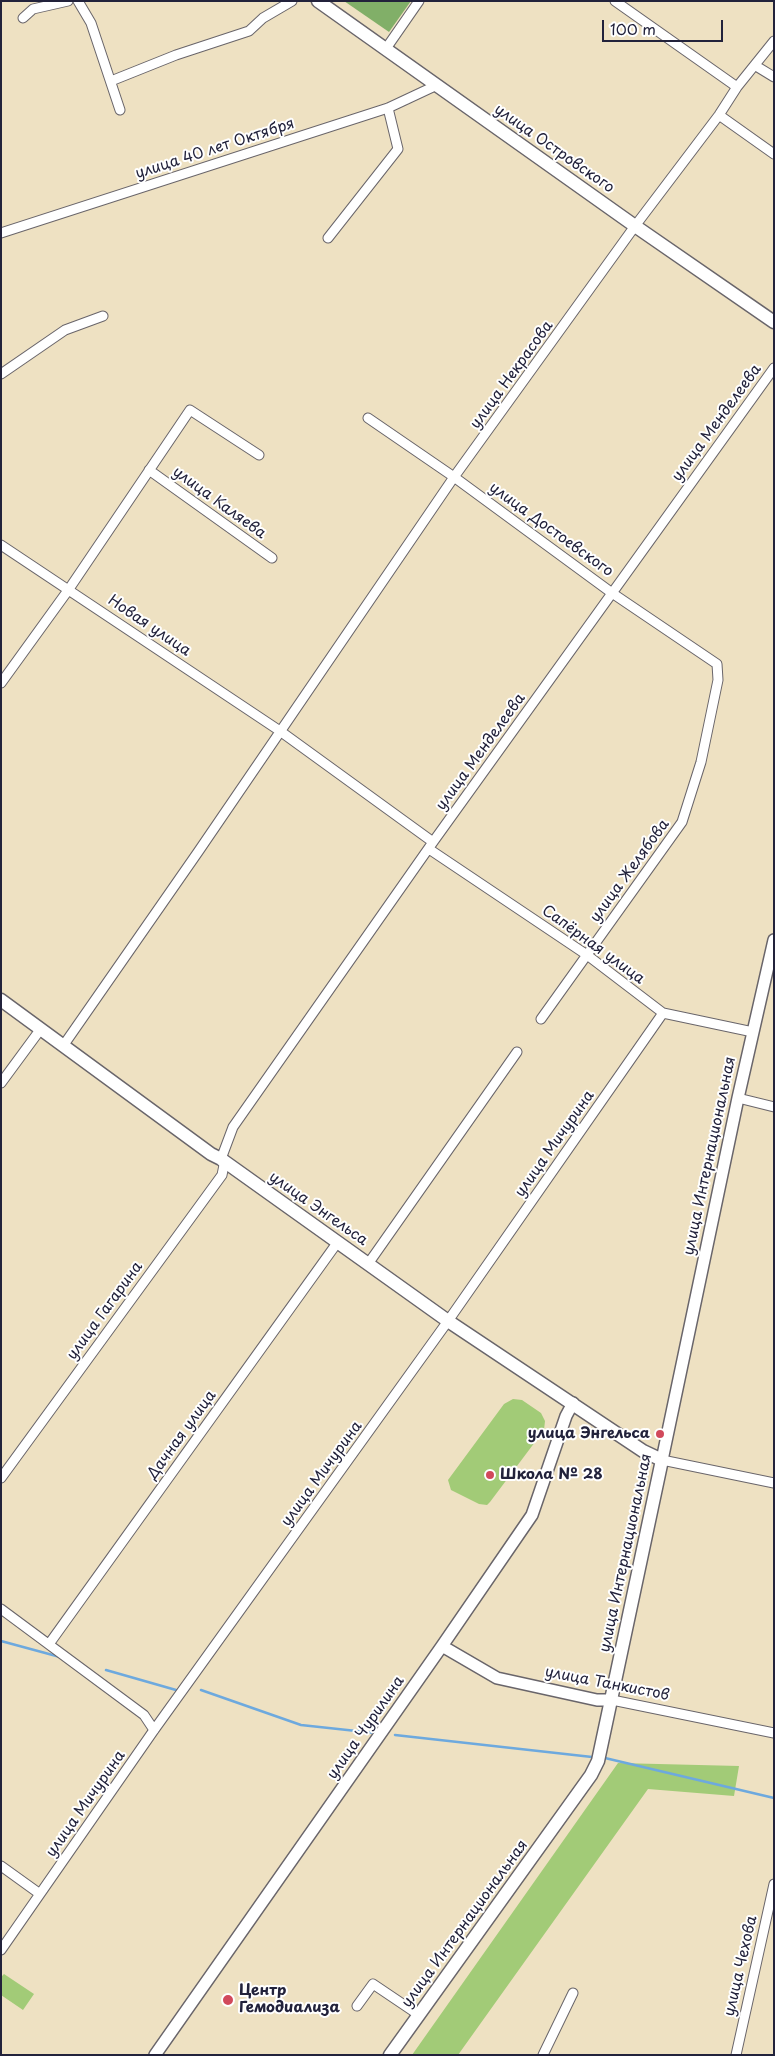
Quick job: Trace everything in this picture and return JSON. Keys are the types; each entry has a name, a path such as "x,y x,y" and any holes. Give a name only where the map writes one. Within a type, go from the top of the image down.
{"main road":[{"name":"улица Островского","path":"318,1 435,86 774,322"},
{"name":"улица Энгельса","path":"1,1000 210,1154 221,1159 448,1322 643,1451 662,1460"},
{"name":"улица Интернациональная","path":"390,2055 591,1775 598,1761 662,1460"}],"street":[{"path":"24,18 33,10 68,1"},
{"path":"78,1 91,23 120,110"},
{"path":"111,82 176,55 249,31 263,18 292,1"},
{"path":"385,50 419,1"},
{"path":"617,2 737,88"},
{"name":"улица Некрасова","path":"63,1046 454,477 737,88 774,41"},
{"path":"756,66 774,78"},
{"name":"улица 40 лет Октября","path":"1,233 388,108 435,86"},
{"path":"328,238 398,149 388,108"},
{"path":"719,115 774,154"},
{"path":"1,374 65,330 103,316"},
{"name":"улица Менделеева","path":"221,1159 233,1127 431,845 774,368"},
{"name":"улица Каляева","path":"1,683 69,589 190,410 259,455"},
{"name":"улица Достоевского","path":"368,418 454,477 612,592 717,664"},
{"name":"улица Каляева","path":"150,470 272,558"},
{"name":"Новая улица","path":"1,545 280,731"},
{"name":"улица Желябова","path":"541,1019 682,822 701,762 718,680 717,664"},
{"name":"Сапёрная улица","path":"280,731 431,845 587,955 663,1013 753,1032"},
{"name":"улица Интернациональная","path":"662,1460 738,1098 774,940"},
{"name":"улица Мичурина","path":"1,1950 154,1730 448,1322 663,1013"},
{"path":"1,1083 40,1030"},
{"path":"368,1264 517,1052"},
{"path":"738,1098 774,1106"},
{"name":"улица Гагарина","path":"1,1478 219,1179 224,1165 221,1159"},
{"name":"Дачная улица","path":"49,1644 337,1243"},
{"name":"улица Чурилина","path":"155,2055 532,1515 566,1416 573,1403"},
{"name":"улица Энгельса","path":"662,1460 774,1483"},
{"path":"1,1609 144,1715 154,1730"},
{"name":"улица Танкистов","path":"442,1646 497,1678 597,1700 612,1700 774,1732"},
{"path":"1,1866 40,1894"},
{"name":"улица Чехова","path":"736,2055 774,1884"},
{"path":"357,2006 373,1984 419,2015"},
{"path":"543,2055 574,1992"}],"green space":[{"path":"344,1 411,1 389,32"},
{"path":"513,1399 522,1400 541,1413 545,1421 544,1430 490,1502 487,1505 479,1504 451,1490 448,1480 504,1404"},
{"path":"618,1763 739,1766 734,1796 648,1789 458,2055 412,2055"},
{"path":"4,1974 34,1994 23,2010 1,1995 1,1977"}],"waterway":[{"path":"1,1641 60,1657"},
{"path":"106,1670 176,1690"},
{"path":"201,1690 301,1725 375,1733"},
{"path":"395,1735 592,1757"},
{"path":"605,1758 774,1798"}],"place":[{"name":"улица Энгельса","path":"660,1434"},
{"name":"Школа № 28","path":"490,1475"},
{"name":"Центр Гемодиализа","path":"228,2000"}]}
